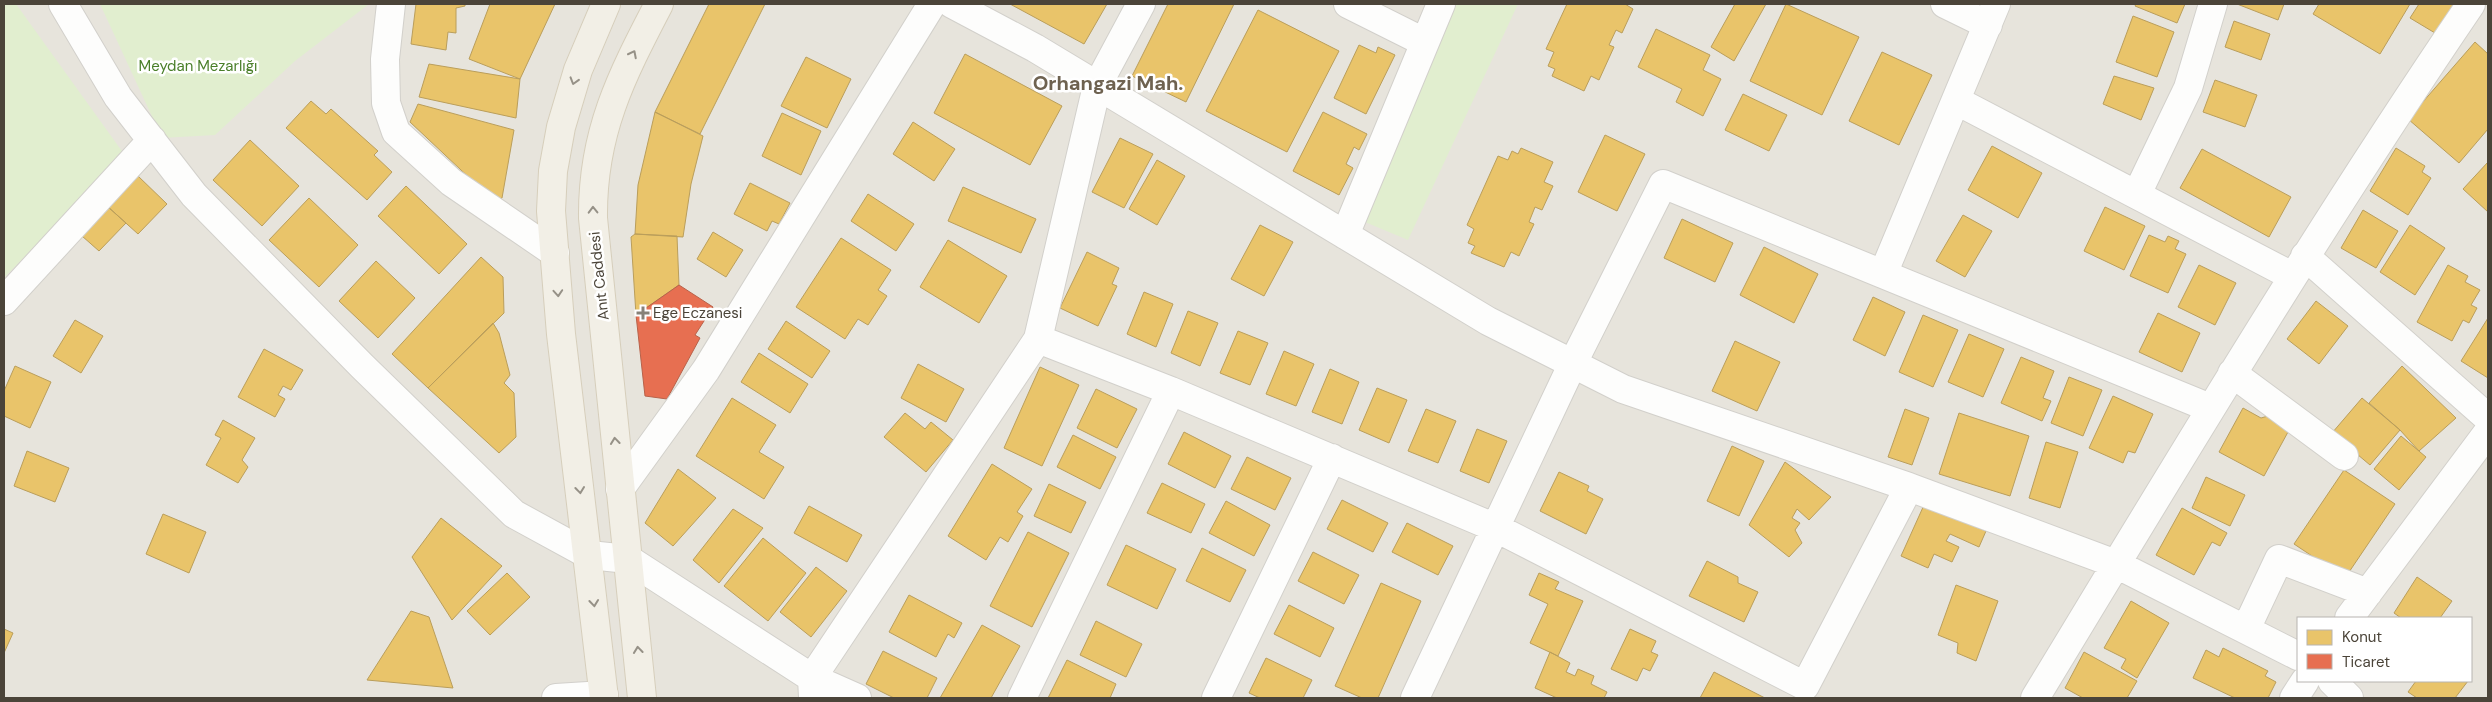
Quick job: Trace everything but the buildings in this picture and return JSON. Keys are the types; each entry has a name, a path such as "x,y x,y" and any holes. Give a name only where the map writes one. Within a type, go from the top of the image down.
{"main road":[{"path":"604,697 561,334 551,211 553,171 561,127 578,70 606,4"},
{"name":"Anıt Caddesi","path":"642,698 593,218 593,186 604,130 622,74 659,4"}],"street":[{"path":"63,4 118,97 194,195 362,366 514,514 588,555 628,559 812,688 857,698"},
{"path":"391,4 385,59 386,103 396,132 451,182 555,253"},
{"path":"620,489 706,370 932,4"},
{"path":"952,4 1035,48 1488,320 1623,388 1909,487 2116,564 2297,656"},
{"path":"812,688 1038,339 1097,86 1141,4"},
{"path":"1348,4 1424,42"},
{"path":"1345,235 1441,4"},
{"path":"1883,274 1992,15 1945,4"},
{"path":"2137,194 2188,88 2214,4"},
{"path":"2035,698 2210,408 2299,266 2387,127 2471,4"},
{"path":"1957,101 2137,194 2299,266 2488,418"},
{"path":"4,301 152,140"},
{"path":"1415,698 1573,363 1663,184 2210,408"},
{"path":"1038,339 1171,391 1496,528 1802,692 1909,487"},
{"path":"2232,373 2344,456"},
{"path":"1022,698 1171,391"},
{"path":"2350,617 2488,432"},
{"path":"1216,698 1332,458"},
{"path":"2246,630 2278,559 2368,593"},
{"path":"2294,698 2304,682"},
{"path":"2333,682 2349,698"},
{"path":"556,698 604,697"}],"shaded area":[{"path":"4,4 2488,4 2488,698 4,698"}],"green space":[{"path":"4,4 16,4 124,154 4,278"},
{"name":"Meydan Mezarlığı","path":"100,4 369,4 295,61 215,135 162,138"},
{"path":"1456,4 1518,4 1408,240 1365,222"}],"place":[{"name":"Ege Eczanesi","path":"643,313"}],"district":[{"name":"Orhangazi Mah.","path":"1108,83"}]}
